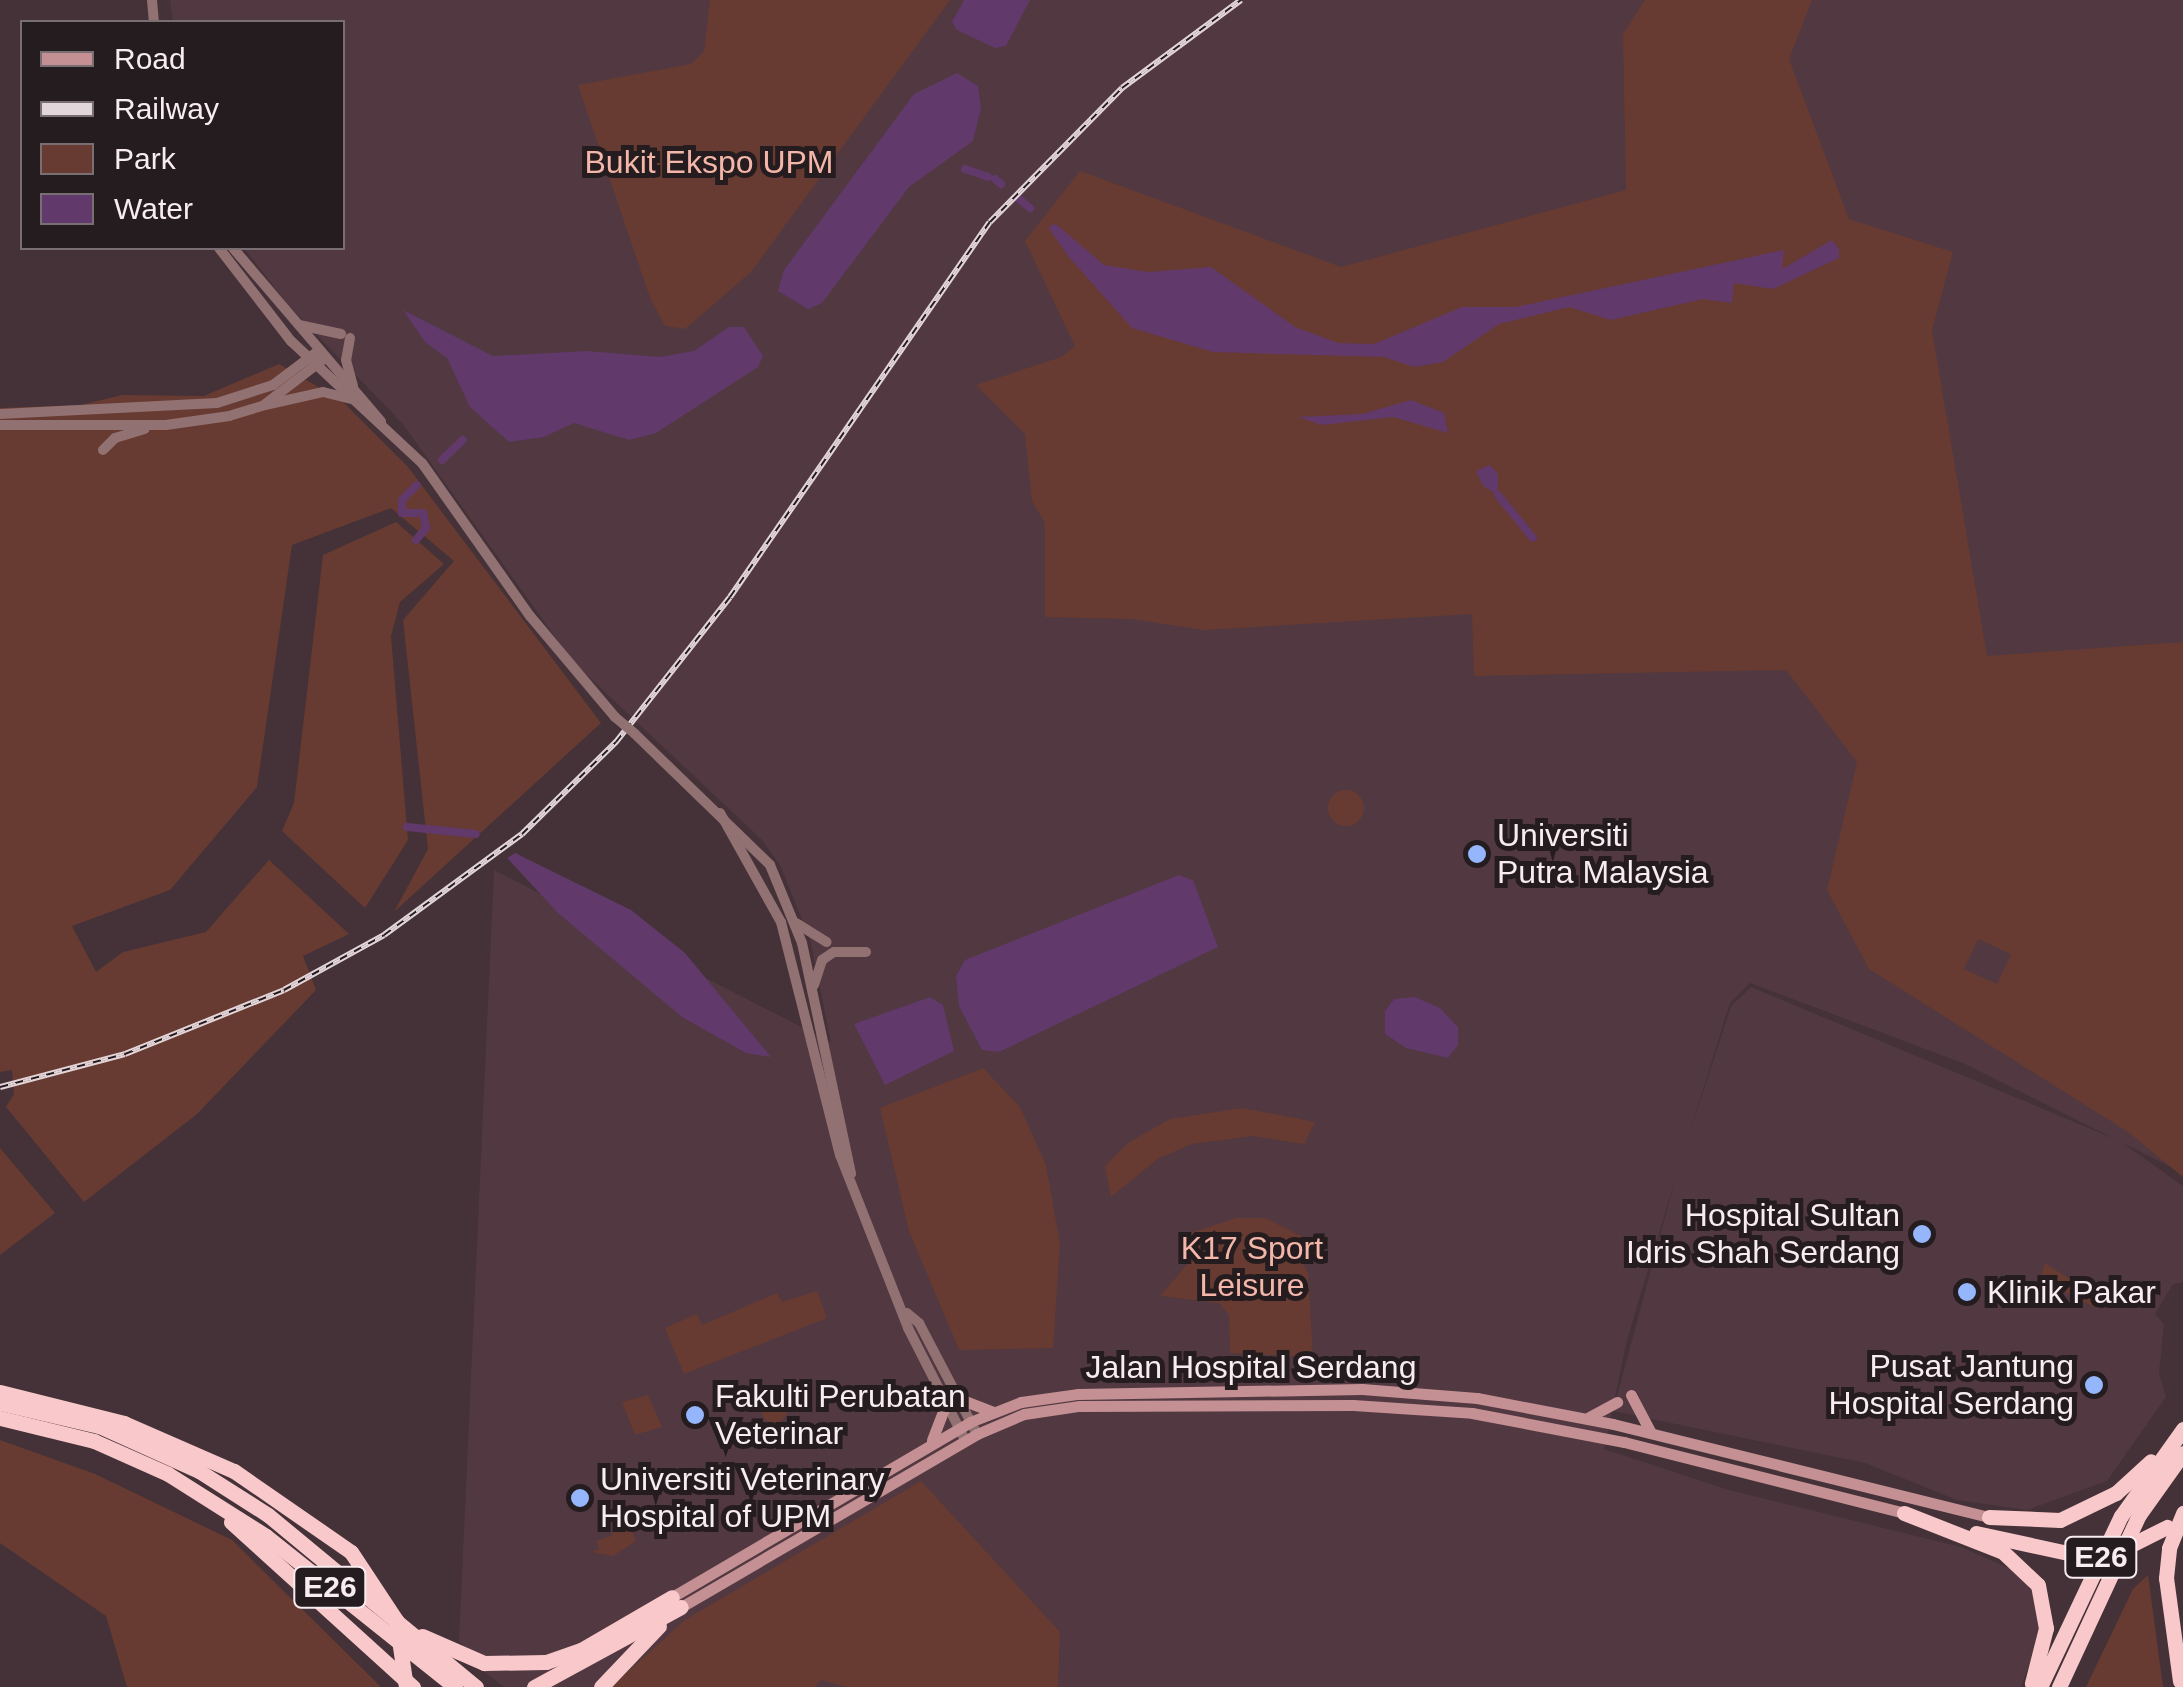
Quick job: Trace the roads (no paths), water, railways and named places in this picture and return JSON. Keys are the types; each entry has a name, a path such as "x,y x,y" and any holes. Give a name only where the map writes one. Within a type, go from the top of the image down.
{"highway":[{"path":"0,1392 124,1423 234,1471 350,1552 396,1620 410,1687"},
{"name":"E26","path":"0,1403 99,1426 199,1471 268,1515 476,1687"},
{"name":"E26","path":"0,1418 111,1447 200,1493 266,1536 455,1687"},
{"path":"1989,1517 2030,1523 2090,1509 2181,1440"},
{"name":"E26","path":"2040,1687 2120,1516 2181,1440"},
{"name":"E26","path":"2059,1687 2139,1515 2181,1440"},
{"path":"200,1493 410,1687"},
{"path":"1904,1513 2068,1554 2109,1556 2167,1528 2182,1514"},
{"path":"1904,1513 2004,1552 2038,1585 2046,1628 2030,1687"},
{"path":"2180,1684 2166,1578 2169,1548 2182,1514"},
{"path":"404,1628 484,1663 546,1662 581,1650 676,1602"},
{"path":"534,1687 676,1602"},
{"path":"601,1687 626,1654 676,1602"}],"main road":[{"name":"Jalan Hospital Serdang","path":"676,1602 994,1412 1078,1394 1362,1389 1477,1398 1650,1432 1989,1517"},
{"path":"1631,1395 1650,1432"},
{"path":"930,1444 951,1400 994,1412"},
{"path":"1585,1418 1618,1402"},
{"name":"Jalan Hospital Serdang","path":"676,1602 930,1444 1024,1414 1079,1406 1353,1405 1472,1413 1624,1442 1904,1513"}],"street":[{"path":"221,250 291,341 317,358"},
{"path":"235,250 317,358 422,464 530,616 615,716 720,812 770,865 792,919 813,991 852,1185"},
{"path":"288,318 311,332 345,337 353,393"},
{"path":"288,374 291,341"},
{"path":"0,414 102,412 136,403 216,404 317,358"},
{"path":"264,405 317,358"},
{"path":"102,450 115,438 166,426 323,392 353,393"},
{"path":"136,403 132,414 140,424"},
{"path":"0,425 166,426"},
{"path":"720,812 785,936 852,1185 907,1314 919,1324 967,1431"},
{"path":"792,919 827,942"},
{"path":"785,936 801,948"},
{"path":"792,963 801,948"},
{"path":"813,991 822,960 834,952 866,952"}],"water":[{"path":"964,0 1030,0 1006,46 995,48 957,30 952,22"},
{"path":"957,73 978,86 981,108 973,141 909,187 822,303 808,309 778,291 784,270 914,94"},
{"path":"1056,224 1104,265 1148,272 1211,267 1295,327 1338,343 1374,344 1462,307 1516,307 1784,250 1782,269 1832,240 1839,249 1839,258 1773,289 1734,283 1732,303 1703,299 1611,320 1569,307 1499,324 1443,362 1414,367 1384,357 1213,352 1132,328 1068,256 1048,227"},
{"path":"403,310 493,356 587,351 660,357 694,351 729,327 744,327 763,356 758,367 656,433 629,440 574,423 544,437 509,442 470,407 447,358 425,342"},
{"path":"1411,400 1444,413 1448,433 1393,417 1322,425 1298,417 1362,414"},
{"path":"1490,465 1498,474 1498,495 1483,486 1476,471"},
{"path":"515,853 631,910 685,953 771,1057 746,1053 682,1017 558,913 507,858"},
{"path":"1179,875 1193,880 1218,947 999,1052 982,1050 959,1006 956,976 965,960"},
{"path":"930,997 943,1005 954,1051 885,1085 854,1024"},
{"path":"1415,997 1440,1008 1458,1027 1458,1045 1448,1058 1406,1048 1385,1034 1385,1011 1394,999"}],"waterway":[{"path":"965,169 988,177"},
{"path":"995,179 1001,184"},
{"path":"1018,198 1030,208"},
{"path":"442,460 463,440"},
{"path":"416,540 426,528 423,513 402,513 402,500 417,485"},
{"path":"1498,495 1533,538"},
{"path":"407,827 476,834"}],"railway":[{"path":"0,1087 125,1054 284,990 384,935 522,834 616,742 730,597 990,222 1122,88 1241,0"}],"place":[{"name":"Universiti Putra Malaysia","path":"1477,854"},
{"name":"Hospital Sultan Idris Shah Serdang","path":"1922,1234"},
{"name":"Klinik Pakar","path":"1967,1292"},
{"name":"Pusat Jantung Hospital Serdang","path":"2094,1385"},
{"name":"Fakulti Perubatan Veterinar","path":"695,1415"},
{"name":"Universiti Veterinary Hospital of UPM","path":"580,1498"}],"park label":[{"name":"Bukit Ekspo UPM","path":"709,162"},
{"name":"K17 Sport Leisure","path":"1252,1268"}]}
